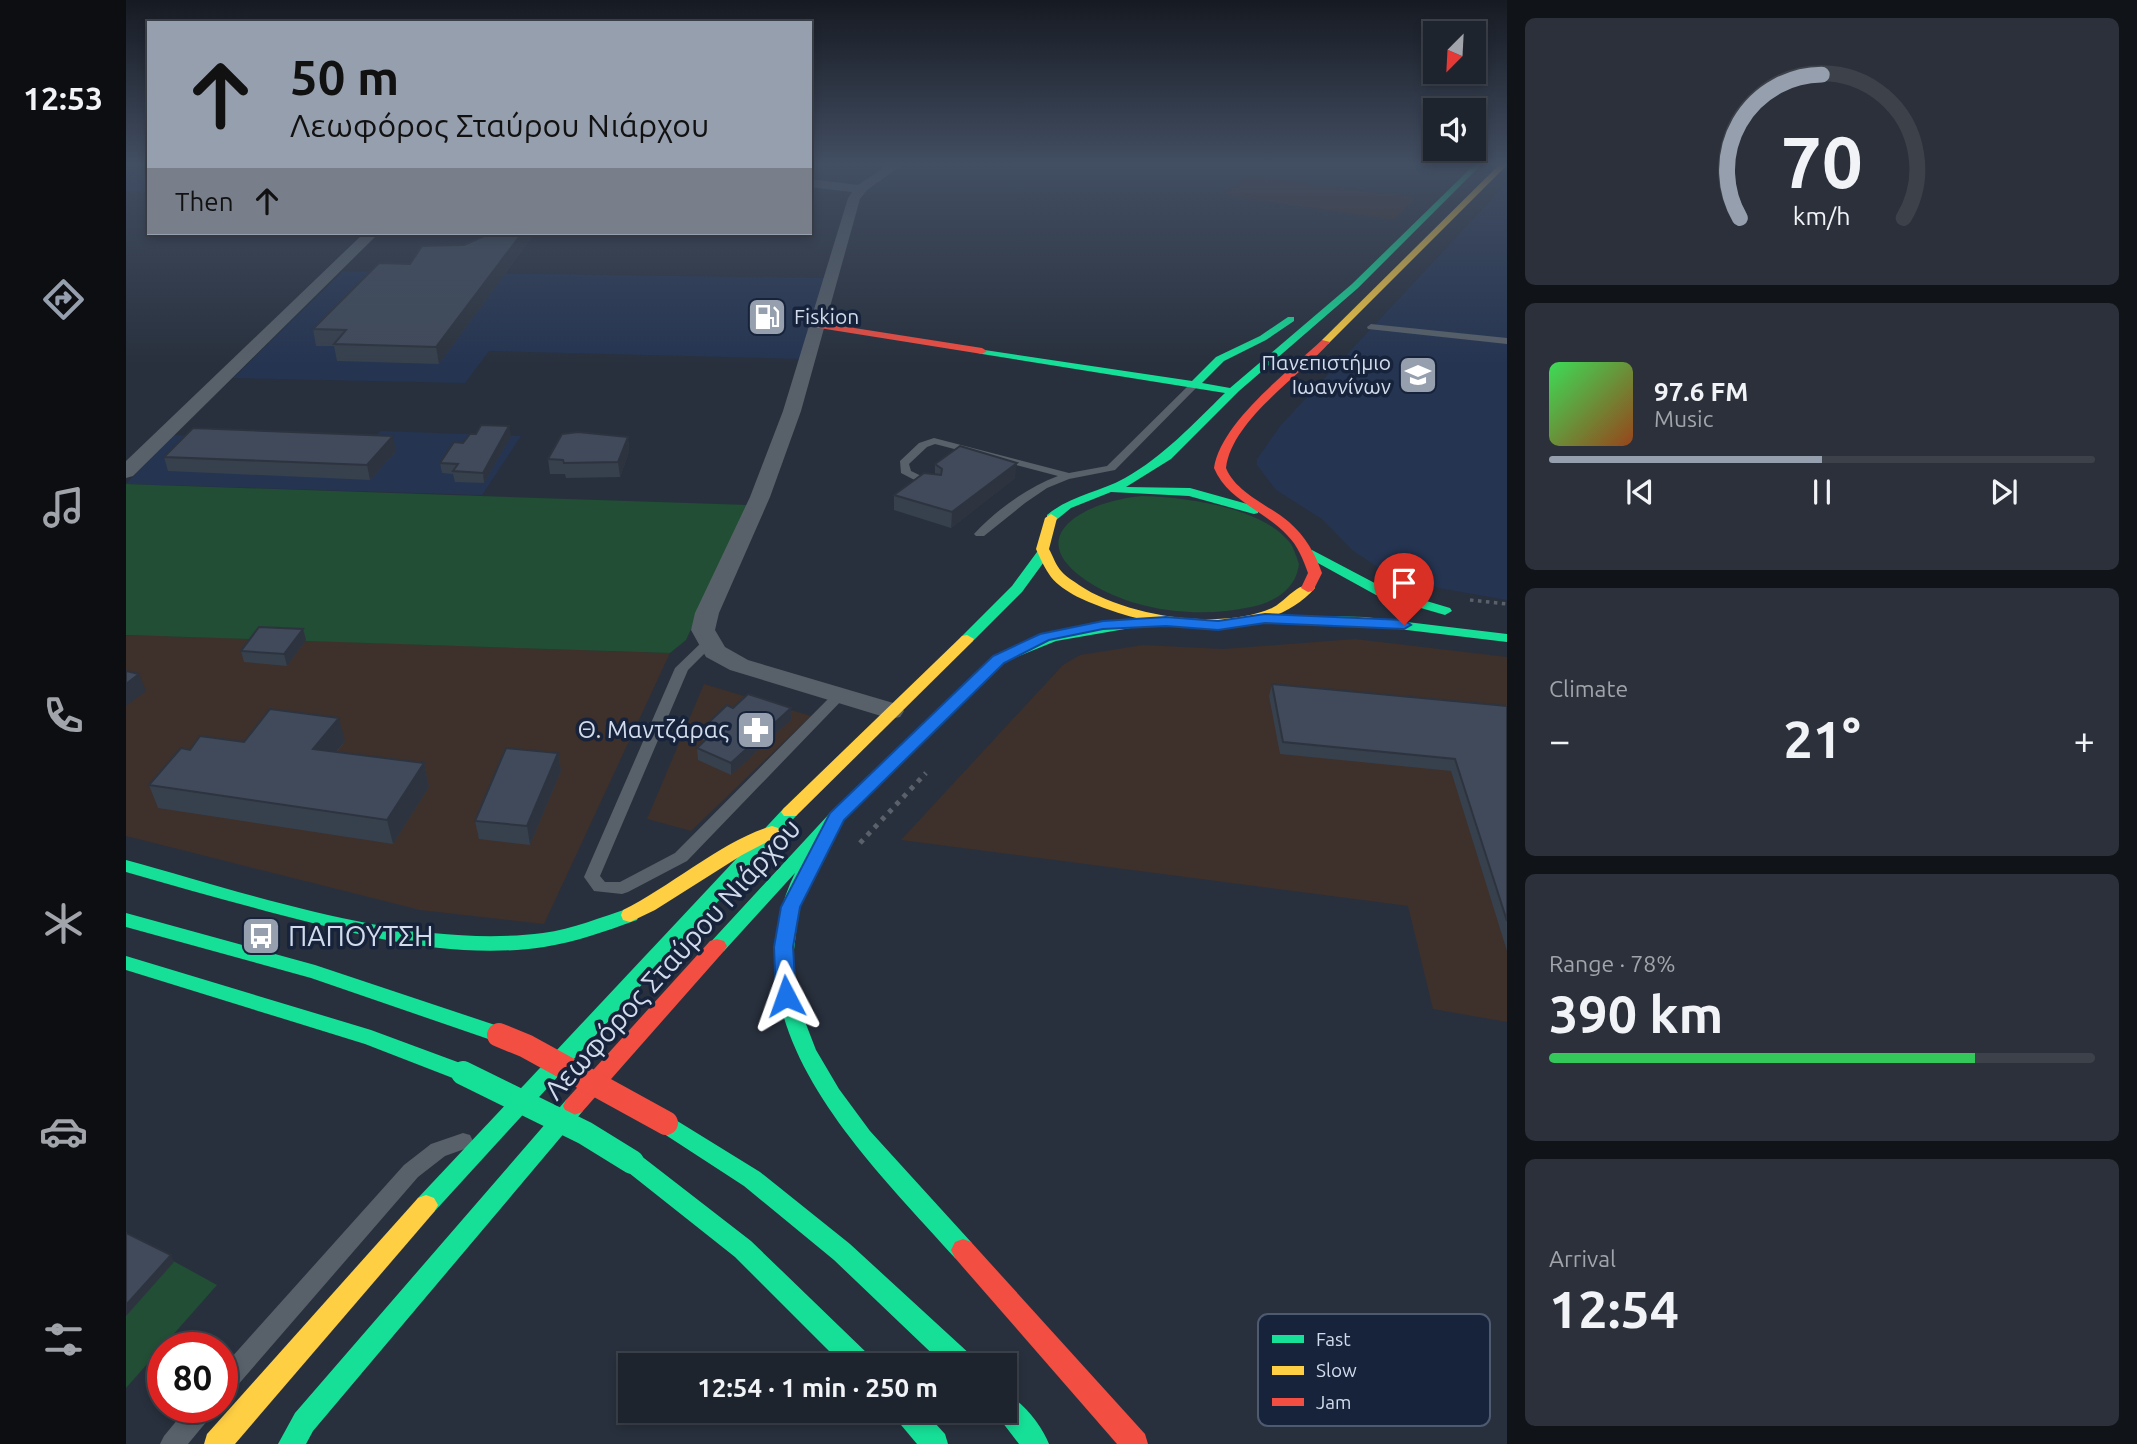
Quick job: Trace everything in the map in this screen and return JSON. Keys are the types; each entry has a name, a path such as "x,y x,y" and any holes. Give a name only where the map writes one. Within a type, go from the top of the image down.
{"main road":[{"path":"1356,261 1393,230"},
{"name":"Λεωφόρος Σταύρου Νιάρχου","path":"1411,230 1313,325 1232,391 1168,456 1142,474 1071,503 1053,515 1041,537 1042,555 1055,573 1075,589 1127,611 1166,621 1218,626 1265,618 1290,605 1312,583 1315,573 1312,555 1297,532 1235,490 1219,462 1228,441 1438,230"},
{"path":"1194,385 1220,359 1281,327 1300,311"},
{"path":"816,324 1232,391"},
{"name":"Λεωφόρος Σταύρου Νιάρχου","path":"1104,491 1135,488 1190,492 1218,498 1278,519"},
{"name":"Λεωφόρος Σταύρου Νιάρχου","path":"217,1444 485,1136 772,832 891,711 1017,589 1042,555"},
{"path":"1312,555 1381,592 1416,605 1456,614"},
{"path":"1265,618 1365,621 1507,638"},
{"name":"Λεωφόρος Σταύρου Νιάρχου","path":"291,1444 327,1394 516,1170 700,962 836,817 999,659 1033,641 1066,632 1103,625 1166,621"},
{"path":"836,817 791,907 786,930 783,963 786,996 801,1047 826,1091 860,1133 1135,1444"},
{"path":"126,866 392,936 497,945 579,931 630,915 684,887 733,850 772,832"},
{"path":"126,920 328,976 526,1046 666,1123 752,1179 842,1252 950,1353"},
{"path":"126,963 371,1038 463,1073 584,1133 632,1162 743,1249 849,1353"},
{"path":"1017,1421 1036,1444"},
{"path":"916,1423 935,1444"}],"street":[{"path":"844,230 776,453 707,613 703,630 715,652 739,666 891,711"},
{"path":"126,472 370,235"}],"lane":[{"path":"1371,327 1507,341"},
{"path":"980,534 1038,488 1070,476 1096,474 1111,468 1194,385"},
{"path":"934,486 906,473 904,463 923,445 934,441 1070,476"},
{"path":"708,643 682,668 592,877 600,887 622,888 681,857 839,696"},
{"path":"238,1368 411,1171 438,1150 457,1142 485,1136"},
{"path":"172,1444 190,1423"}],"path":[{"path":"1469,600 1507,604"},
{"path":"858,846 932,768"}],"shaded area":[{"name":"Πανεπιστήμιο Ιωαννίνων","path":"1463,230 1507,230 1507,600 1439,588 1382,570 1352,550 1322,519 1276,490 1257,465 1257,459 1281,425"},
{"path":"343,271 826,278 801,359 489,351 465,383 233,378"},
{"path":"380,431 521,436 482,495 126,484 173,435 371,444"},
{"path":"126,635 670,653 544,924 420,910 126,836"},
{"path":"1355,639 1507,657 1507,1022 1433,1009 1408,906 901,840 1063,665 1080,655 1143,645 1223,649"},
{"path":"704,684 811,716 691,831 647,819"}],"green space":[{"path":"126,484 748,505 686,640 670,653 126,635"},
{"path":"1142,496 1222,506 1262,521 1279,531 1291,544 1299,564 1294,581 1283,593 1268,602 1232,610 1191,612 1131,602 1095,586 1071,569 1060,552 1059,538 1067,525 1099,505"},
{"path":"126,1235 217,1285 175,1332 147,1332 147,1364 126,1388"}],"building":[{"path":"486,235 520,235 436,347 334,344 346,330 313,329 379,263 410,264 422,246 464,245"},
{"path":"481,425 509,426 483,473 453,471 458,464 440,463 454,442 463,443 470,434 476,434"},
{"path":"193,428 393,436 367,465 164,457"},
{"path":"578,432 628,437 618,462 564,463 563,460 548,459 562,434"},
{"path":"960,446 1017,463 952,512 894,495 924,473 941,475 942,469 935,464"},
{"path":"259,627 303,629 284,654 241,651"},
{"path":"126,671 139,674 126,684"},
{"path":"1272,684 1507,706 1507,921 1455,759 1283,742"},
{"path":"748,694 791,708 731,763 697,748 714,732 703,728 727,705 733,708"},
{"path":"270,709 339,718 313,749 424,763 387,820 149,785 181,748 190,750 200,736 244,742"},
{"path":"506,748 558,753 527,826 475,821"},
{"path":"126,1233 171,1255 126,1305"}],"traffic: fast":[{"path":"1051,518 1067,505 1127,482 1167,457 1235,389 1355,286 1412,230"},
{"path":"1194,385 1220,359 1263,338 1291,319"},
{"path":"982,351 1232,391"},
{"path":"1116,490 1190,492 1254,510"},
{"path":"1312,554 1381,592 1445,611"},
{"path":"967,639 1017,589 1042,555"},
{"path":"1266,619 1365,621 1507,638"},
{"path":"717,946 836,817 999,659 1033,643 1051,638 1143,622"},
{"path":"426,1205 790,812"},
{"path":"836,817 804,872 790,908 783,958 789,1006 806,1052 832,1096 896,1177 963,1250"},
{"path":"126,866 339,923 422,939 463,943 546,939 587,930 630,915"},
{"path":"126,920 315,972 497,1034"},
{"path":"126,963 371,1038 463,1073"},
{"path":"463,1073 585,1133 632,1162"},
{"path":"291,1444 304,1422 372,1340 574,1106"},
{"path":"666,1123 752,1179 842,1252 950,1353"},
{"path":"632,1162 743,1249 849,1353"},
{"path":"1017,1421 1036,1444"},
{"path":"916,1423 935,1444"}],"traffic: slow":[{"path":"1325,342 1437,230"},
{"path":"1051,518 1042,549 1057,576 1089,598 1134,614 1184,622 1234,622 1277,611 1308,588"},
{"path":"790,812 967,639"},
{"path":"630,915 735,851 772,832"},
{"path":"217,1444 426,1205"}],"traffic: jam":[{"path":"816,325 982,351"},
{"path":"1308,588 1315,573 1300,542 1278,520 1236,489 1220,468 1222,456 1245,422 1262,402 1325,342"},
{"path":"574,1106 717,946"},
{"path":"497,1034 526,1046 666,1123"},
{"path":"963,1250 1135,1444"}],"place":[{"name":"Fiskion","path":"767,317"},
{"name":"Πανεπιστήμιο Ιωαννίνων","path":"1418,375"},
{"name":"Θ. Μαντζάρας","path":"756,730"},
{"name":"ΠΑΠΟΥΤΣΗ","path":"261,936"}],"route":[{"path":"786,996 783,963 791,907 836,817 999,659 1045,637 1103,625 1137,622 1166,621 1218,626 1249,623 1265,618 1331,619 1404,625"}]}
